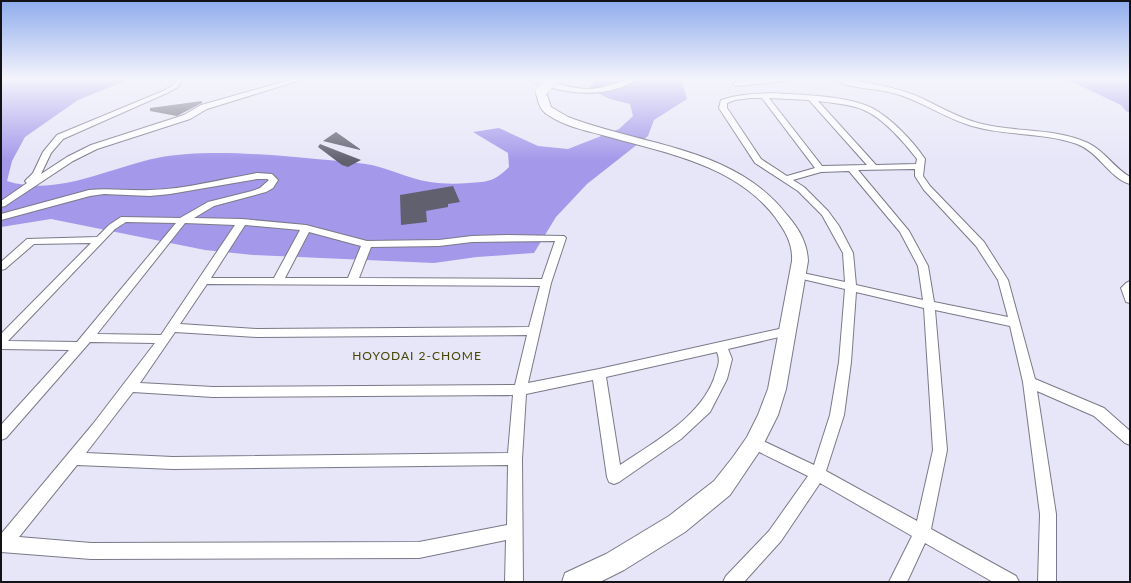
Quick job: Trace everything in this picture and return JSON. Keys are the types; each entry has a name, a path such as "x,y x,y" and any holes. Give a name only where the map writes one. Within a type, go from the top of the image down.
{"street":[{"path":"2,204 37,174 47,152 60,137 132,106"},
{"path":"2,204 70,159 94,147 187,117 207,106"},
{"path":"546,106 547,109 561,117 598,131 700,160 752,186 779,211 798,243 800,261 777,389 768,415 754,443 722,488 677,524 615,562 574,582"},
{"path":"723,106 758,160 801,189 834,226 848,253 851,288 837,416 818,474 775,536 732,582"},
{"path":"772,106 820,169"},
{"path":"819,106 873,167"},
{"path":"859,106 868,109 882,119 916,152 921,159 919,176 927,188 980,244 1003,280 1029,382 1048,514 1047,582"},
{"path":"931,106 965,122 984,127 1045,134 1083,143 1100,153 1108,166 1130,181"},
{"path":"786,179 820,169 919,166"},
{"path":"851,168 904,232 923,266 929,305 940,450 922,533 898,582"},
{"path":"1,217 67,199 104,191 150,193 257,176 269,176 274,180 272,186 263,191 212,204 195,215 184,219 83,342 1,434"},
{"path":"1,341 112,227 124,219 184,219 242,222 306,228 367,244 439,243 472,239 561,238 546,283 520,390 515,459 514,582"},
{"path":"2,544 74,459 130,387 204,281 242,222"},
{"path":"277,282 306,228"},
{"path":"1,267 31,241 99,240"},
{"path":"352,282 367,244"},
{"path":"798,275 851,288 1015,323"},
{"path":"204,281 546,283"},
{"path":"1130,285 1126,288 1130,298"},
{"path":"1,345 83,342 168,334 535,331"},
{"path":"130,387 213,392 520,390 599,374 788,331"},
{"path":"599,374 614,477 676,436 705,408 721,379 726,359 721,347"},
{"path":"1029,382 1099,412 1130,439"},
{"path":"754,443 818,474 1010,582"},
{"path":"74,459 173,463 515,459"},
{"path":"2,544 91,551 419,550 514,531"}],"shaded area":[{"path":"1,106 69,106 25,137 12,161 7,181 26,185 45,186 82,179 157,158 185,154 214,153 272,155 366,164 430,182 454,184 481,182 495,178 509,167 508,153 473,132 499,128 538,146 568,149 619,129 633,116 631,106 676,106 654,120 648,136 587,184 556,217 534,253 477,257 434,263 253,255 205,250 51,219 1,227"},
{"path":"1122,106 1130,106 1130,113"}],"building":[{"path":"163,106 196,106 177,116 150,111 150,108"},
{"path":"336,132 360,149 360,150 323,141"},
{"path":"320,144 361,160 348,167 342,165 318,147"},
{"path":"453,186 460,202 448,204 448,207 426,211 427,222 401,225 400,195"}],"district":[{"name":"HOYODAI 2-CHOME","path":"417,356"}]}
